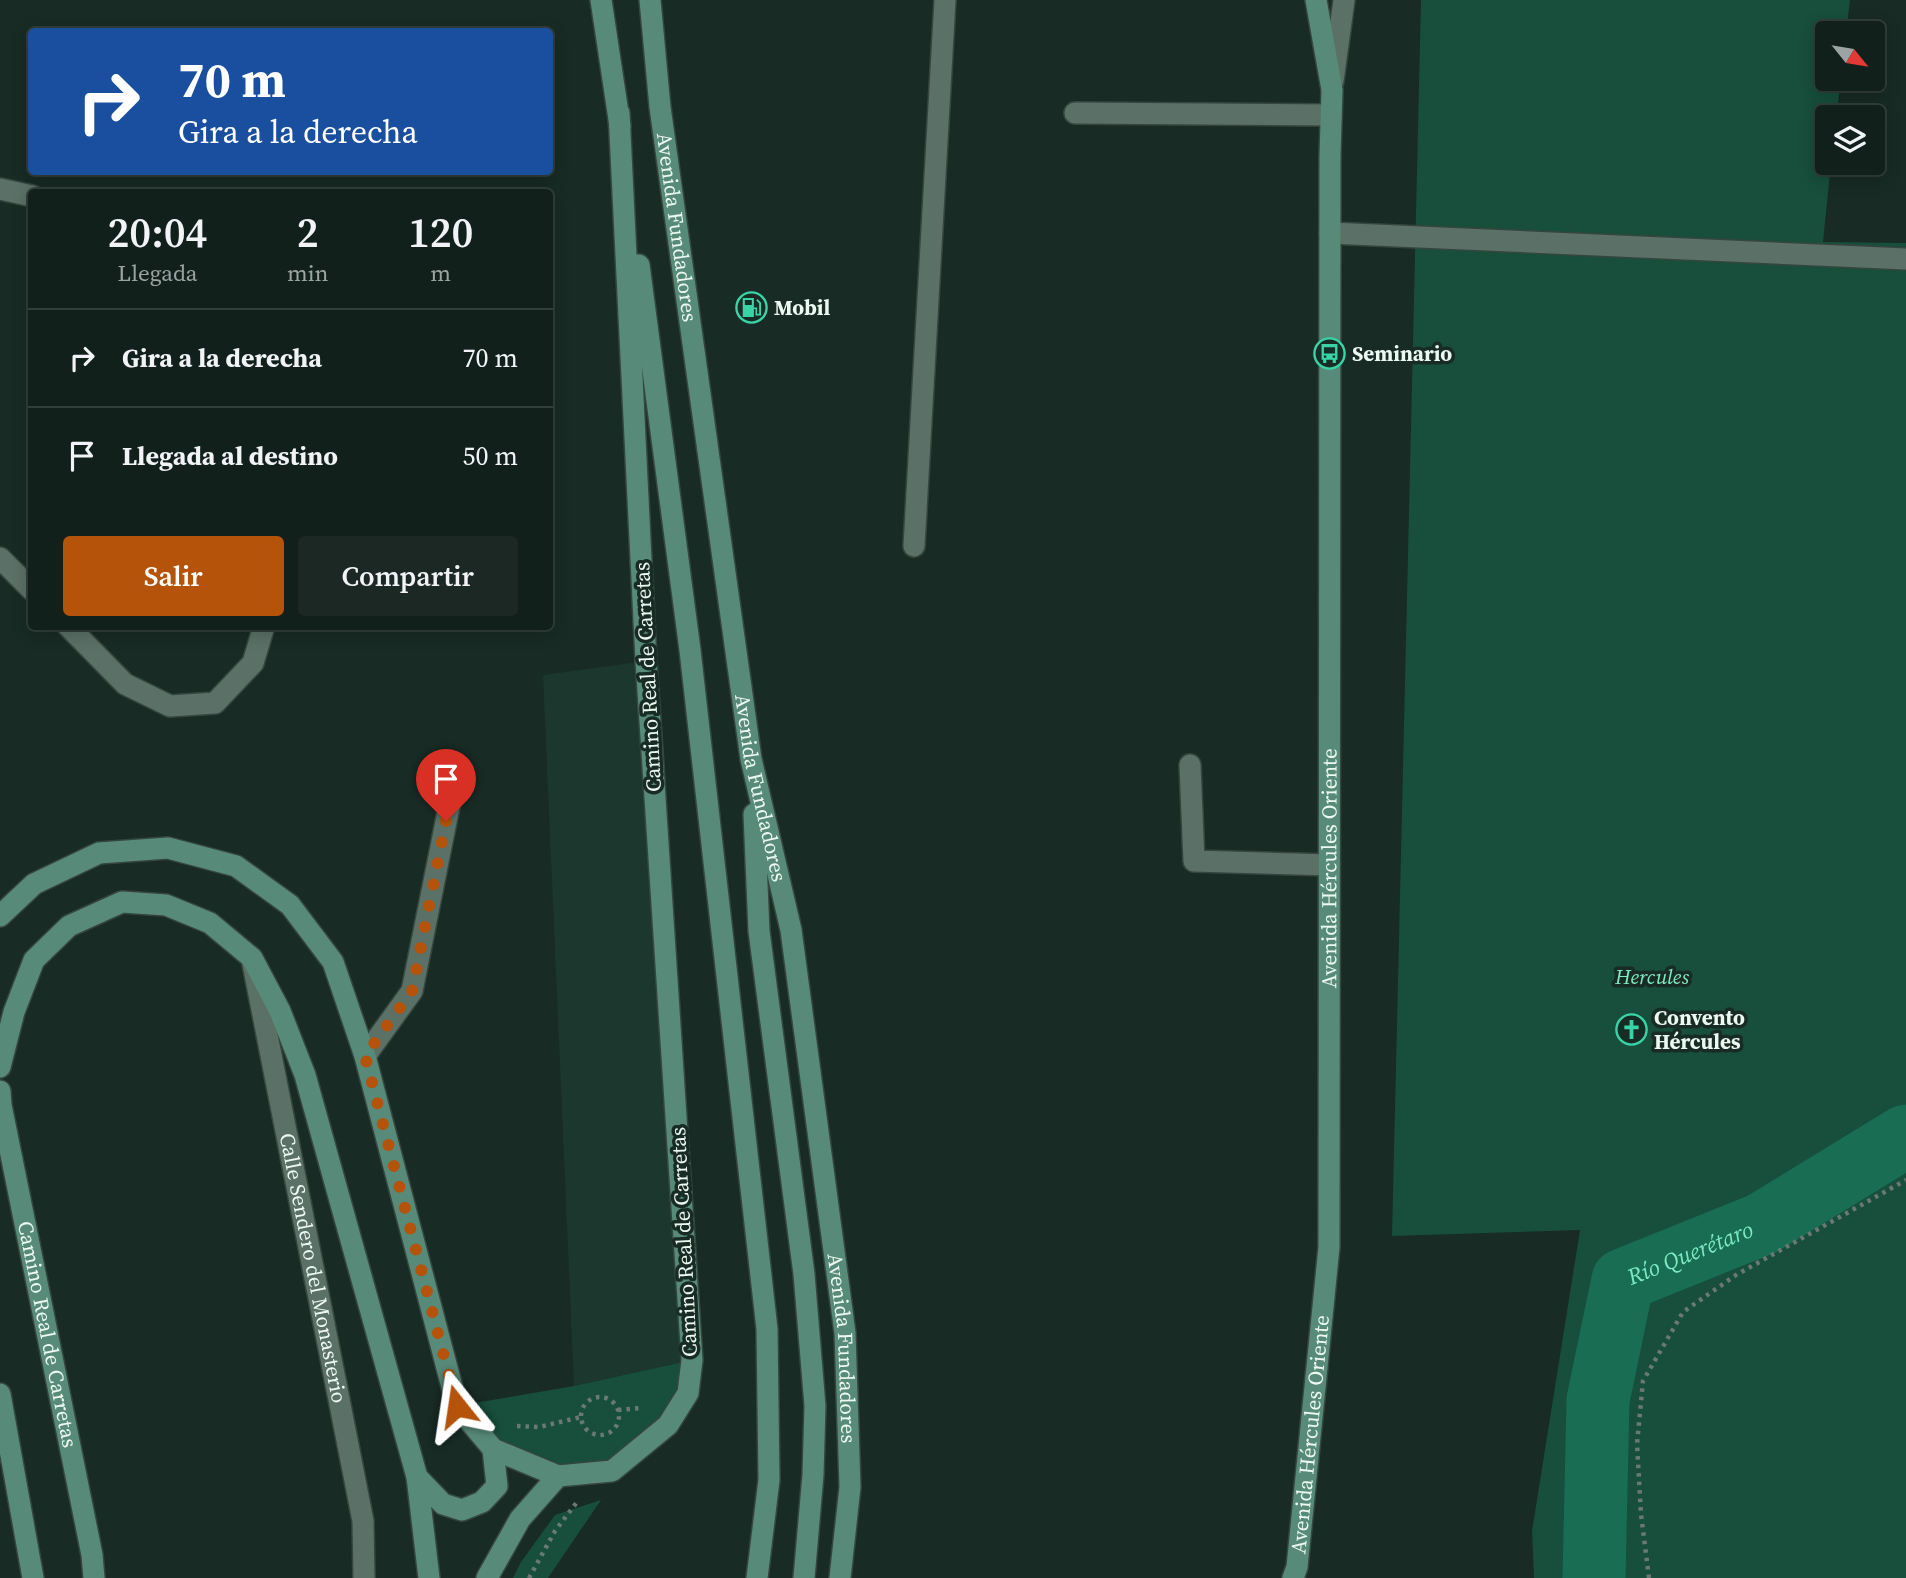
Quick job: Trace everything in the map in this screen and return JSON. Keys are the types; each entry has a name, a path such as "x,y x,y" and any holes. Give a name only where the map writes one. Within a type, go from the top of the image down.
{"street":[{"name":"Avenida Fundadores","path":"601,0 619,113 690,650 767,1329 769,1479 757,1578"},
{"name":"Avenida Fundadores","path":"650,0 660,107 751,760 791,930 845,1333 850,1487 840,1578"},
{"path":"914,546 945,0"},
{"name":"Avenida Hércules Oriente","path":"1293,1578 1297,1567 1329,1247 1332,90 1316,0"},
{"path":"1332,90 1344,0"},
{"name":"Camino Real de Carretas","path":"612,1471 668,1425 688,1393 692,1360 646,661 619,113"},
{"path":"1075,113 1331,115"},
{"path":"0,189 28,195"},
{"path":"1330,233 1906,259"},
{"path":"0,558 28,586"},
{"path":"72,630 125,684 170,706 215,703 253,663 263,630"},
{"path":"751,760 760,931 804,1274 815,1406 813,1475 804,1578"},
{"path":"1190,765 1194,862 1329,865"},
{"path":"365,1056 412,991 451,797"},
{"path":"0,916 34,884 99,853 168,848 236,866 290,905 333,962 365,1056 457,1406 493,1449 558,1476 612,1471"},
{"path":"0,1067 15,1012 34,960 69,926 122,902 166,905 210,923 251,958 280,1011 305,1075 417,1477 429,1578"},
{"name":"Calle Sendero del Monasterio","path":"251,958 363,1521 364,1578"},
{"name":"Camino Real de Carretas","path":"0,1091 92,1555 94,1578"},
{"path":"0,1394 33,1578"},
{"path":"417,1477 443,1504 462,1510 482,1502 497,1486 493,1449"},
{"path":"487,1578 520,1519 558,1476"}],"path":[{"path":"1649,1578 1641,1514 1637,1444 1643,1381 1683,1312 1736,1275 1906,1180"},
{"path":"600,1397 611,1400 616,1405 619,1416 615,1428 604,1434 586,1429 581,1417 589,1401 600,1397"},
{"path":"508,1426 539,1427 581,1417"},
{"path":"529,1578 555,1531 579,1499 612,1471"}],"shaded area":[{"path":"646,661 692,1360 574,1386 543,675"}],"green space":[{"name":"Hercules","path":"1421,0 1850,0 1847,21 1815,21 1815,91 1839,91 1838,105 1815,105 1815,175 1830,175 1823,242 1906,243 1906,1578 1534,1578 1532,1531 1580,1230 1392,1236"},
{"path":"692,1360 688,1393 615,1470 558,1476 493,1449 457,1406 574,1386"},
{"path":"601,1500 548,1578 513,1578 521,1562 555,1515"}],"waterway":[{"name":"Río Querétaro","path":"1594,1578 1598,1400 1623,1280 1762,1224 1906,1136"}],"place":[{"name":"Mobil","path":"751,308"},
{"name":"Seminario","path":"1329,354"},
{"name":"Convento Hércules","path":"1631,1030"}],"route":[{"path":"446,821 412,991 365,1056 457,1406"}]}
